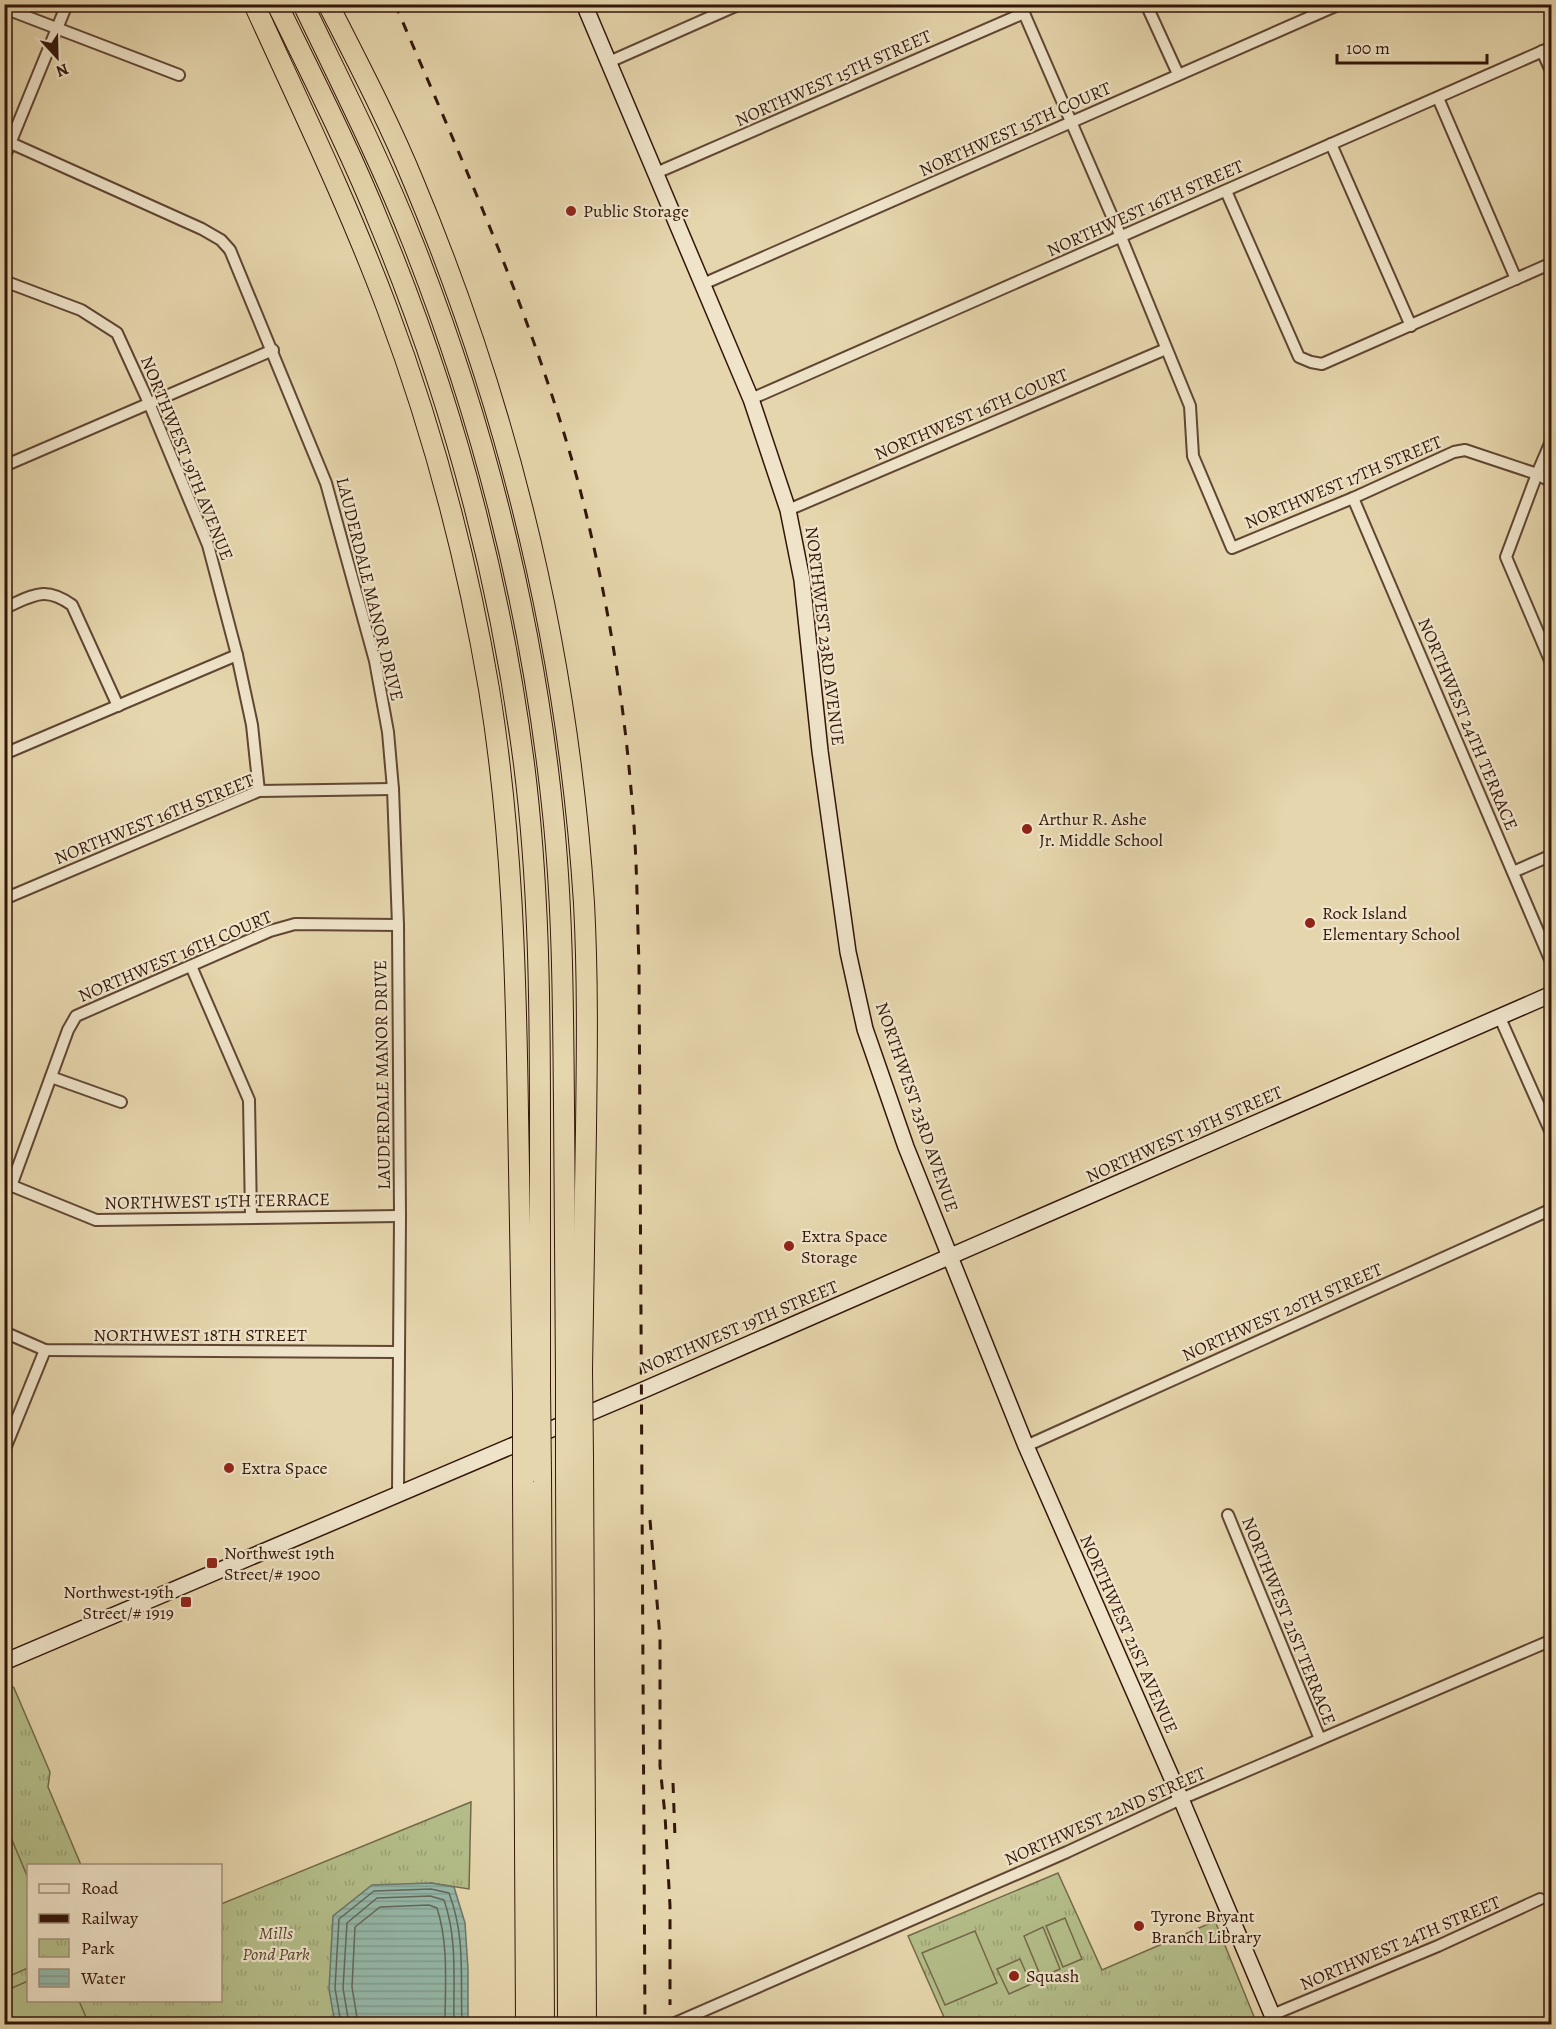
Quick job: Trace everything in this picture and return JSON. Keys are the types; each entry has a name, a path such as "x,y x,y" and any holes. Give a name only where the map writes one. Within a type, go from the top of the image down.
{"highway":[{"path":"254,4 331,171 373,271 408,366 443,480"},
{"path":"277,4 352,160 409,297 445,402 484,546 507,654 526,781 535,872 540,983 531,1390"},
{"path":"303,4 369,142 413,242 456,363 493,487 519,594 544,739 556,851 563,998 574,1373 568,2025"},
{"path":"328,4 409,172 467,321 491,391 518,489 553,645 574,790 585,943 587,1053 574,1373"},
{"path":"409,297 443,480 483,657 495,729 507,837 516,981 531,1390 544,2025"},
{"path":"493,487 553,645"},
{"path":"574,1461 586,2025"},
{"path":"526,2025 532,1479"}],"street":[{"path":"4,158 8,141 67,4"},
{"name":"NORTHWEST 23RD AVENUE","path":"584,4 751,399 788,510 802,580 821,760 848,952 865,1029 906,1147 950,1257"},
{"path":"609,62 740,4"},
{"path":"1146,4 1178,74"},
{"name":"NORTHWEST 15TH COURT","path":"703,284 1340,4"},
{"path":"4,8 179,75"},
{"path":"1022,9 1121,237 1166,349"},
{"name":"NORTHWEST 15TH STREET","path":"656,173 1022,9"},
{"path":"1547,49 1551,72"},
{"name":"NORTHWEST 16TH STREET","path":"751,399 1547,49"},
{"path":"1438,98 1516,279"},
{"name":"LAUDERDALE MANOR DRIVE","path":"8,141 202,229 221,240 230,250 327,483 375,661 388,732 393,789 398,925 400,1215 398,1493"},
{"path":"1331,144 1411,326"},
{"path":"1226,190 1299,357 1311,362 1323,364 1551,263"},
{"name":"NORTHWEST 19TH AVENUE","path":"4,281 81,310 117,333 208,545 237,655 252,725 259,790"},
{"name":"NORTHWEST 16TH COURT","path":"788,510 1166,349"},
{"name":"NORTHWEST 17TH STREET","path":"1166,349 1190,406 1193,456 1232,548 1353,498 1454,452 1466,450 1536,474 1551,482"},
{"path":"4,466 273,350"},
{"path":"1551,439 1506,557 1551,665"},
{"name":"NORTHWEST 24TH TERRACE","path":"1353,498 1514,872 1551,964"},
{"path":"4,608 40,593 58,596 72,605 117,706"},
{"path":"4,754 237,655"},
{"name":"NORTHWEST 16TH STREET","path":"4,899 259,790 393,789"},
{"path":"1514,872 1551,855"},
{"name":"NORTHWEST 16TH COURT","path":"8,1185 68,1030 76,1016 270,930 295,924 398,925"},
{"path":"191,966 249,1101 251,1216"},
{"name":"NORTHWEST 19TH STREET","path":"4,1662 659,1383 1551,994"},
{"path":"1500,1018 1551,1135"},
{"path":"51,1077 121,1102"},
{"name":"NORTHWEST 15TH TERRACE","path":"8,1185 96,1220 400,1215"},
{"name":"NORTHWEST 20TH STREET","path":"1026,1446 1551,1209"},
{"name":"NORTHWEST 21ST AVENUE","path":"950,1257 1026,1446 1181,1799 1274,2020"},
{"name":"NORTHWEST 18TH STREET","path":"4,1332 45,1350 398,1352"},
{"path":"4,1451 45,1350"},
{"name":"NORTHWEST 21ST TERRACE","path":"1228,1515 1320,1739"},
{"name":"NORTHWEST 22ND STREET","path":"673,2025 1067,1852 1181,1799 1551,1640"},
{"name":"NORTHWEST 24TH STREET","path":"1274,2020 1540,1899"}],"green space":[{"name":"Mills Pond Park","path":"8,1683 14,1688 50,1772 48,1787 81,1864 27,1864 27,2002 222,2002 222,1904 471,1802 469,1889 431,1883 335,2024 5,2024 5,1684"},
{"path":"4,1821 27,1876 27,1968 5,1978"},
{"path":"1058,1873 1102,1970 1215,1921 1257,2024 947,2024 908,1936"},
{"path":"1065,1918 1082,1959 1063,1967 1046,1926"},
{"path":"1043,1927 1060,1969 1041,1977 1024,1936"},
{"path":"975,1931 997,1983 945,2005 922,1953"},
{"name":"Squash","path":"1020,1959 1031,1984 1009,1994 997,1969"},
{"path":"27,1981 27,2002 79,2002 89,2024 10,2024 5,2012 5,1991"}],"water":[{"path":"431,1883 454,1887 465,1923 468,2024 335,2024 329,1989 333,1916 372,1885"}],"railway":[{"path":"395,4 494,238 559,417 596,555 623,710 634,833 639,965 645,2024"},
{"path":"650,1520 660,1637 660,1766 670,1906 670,2005"},
{"path":"673,1783 675,1837"}],"place":[{"name":"Public Storage","path":"571,211"},
{"name":"Arthur R. Ashe Jr. Middle School","path":"1027,829"},
{"name":"Rock Island Elementary School","path":"1310,923"},
{"name":"Extra Space Storage","path":"789,1246"},
{"name":"Extra Space","path":"229,1468"},
{"name":"Northwest 19th Street/# 1900","path":"212,1563"},
{"name":"Northwest 19th Street/# 1919","path":"186,1602"},
{"name":"Tyrone Bryant Branch Library","path":"1139,1926"},
{"name":"Squash","path":"1014,1976"}]}
